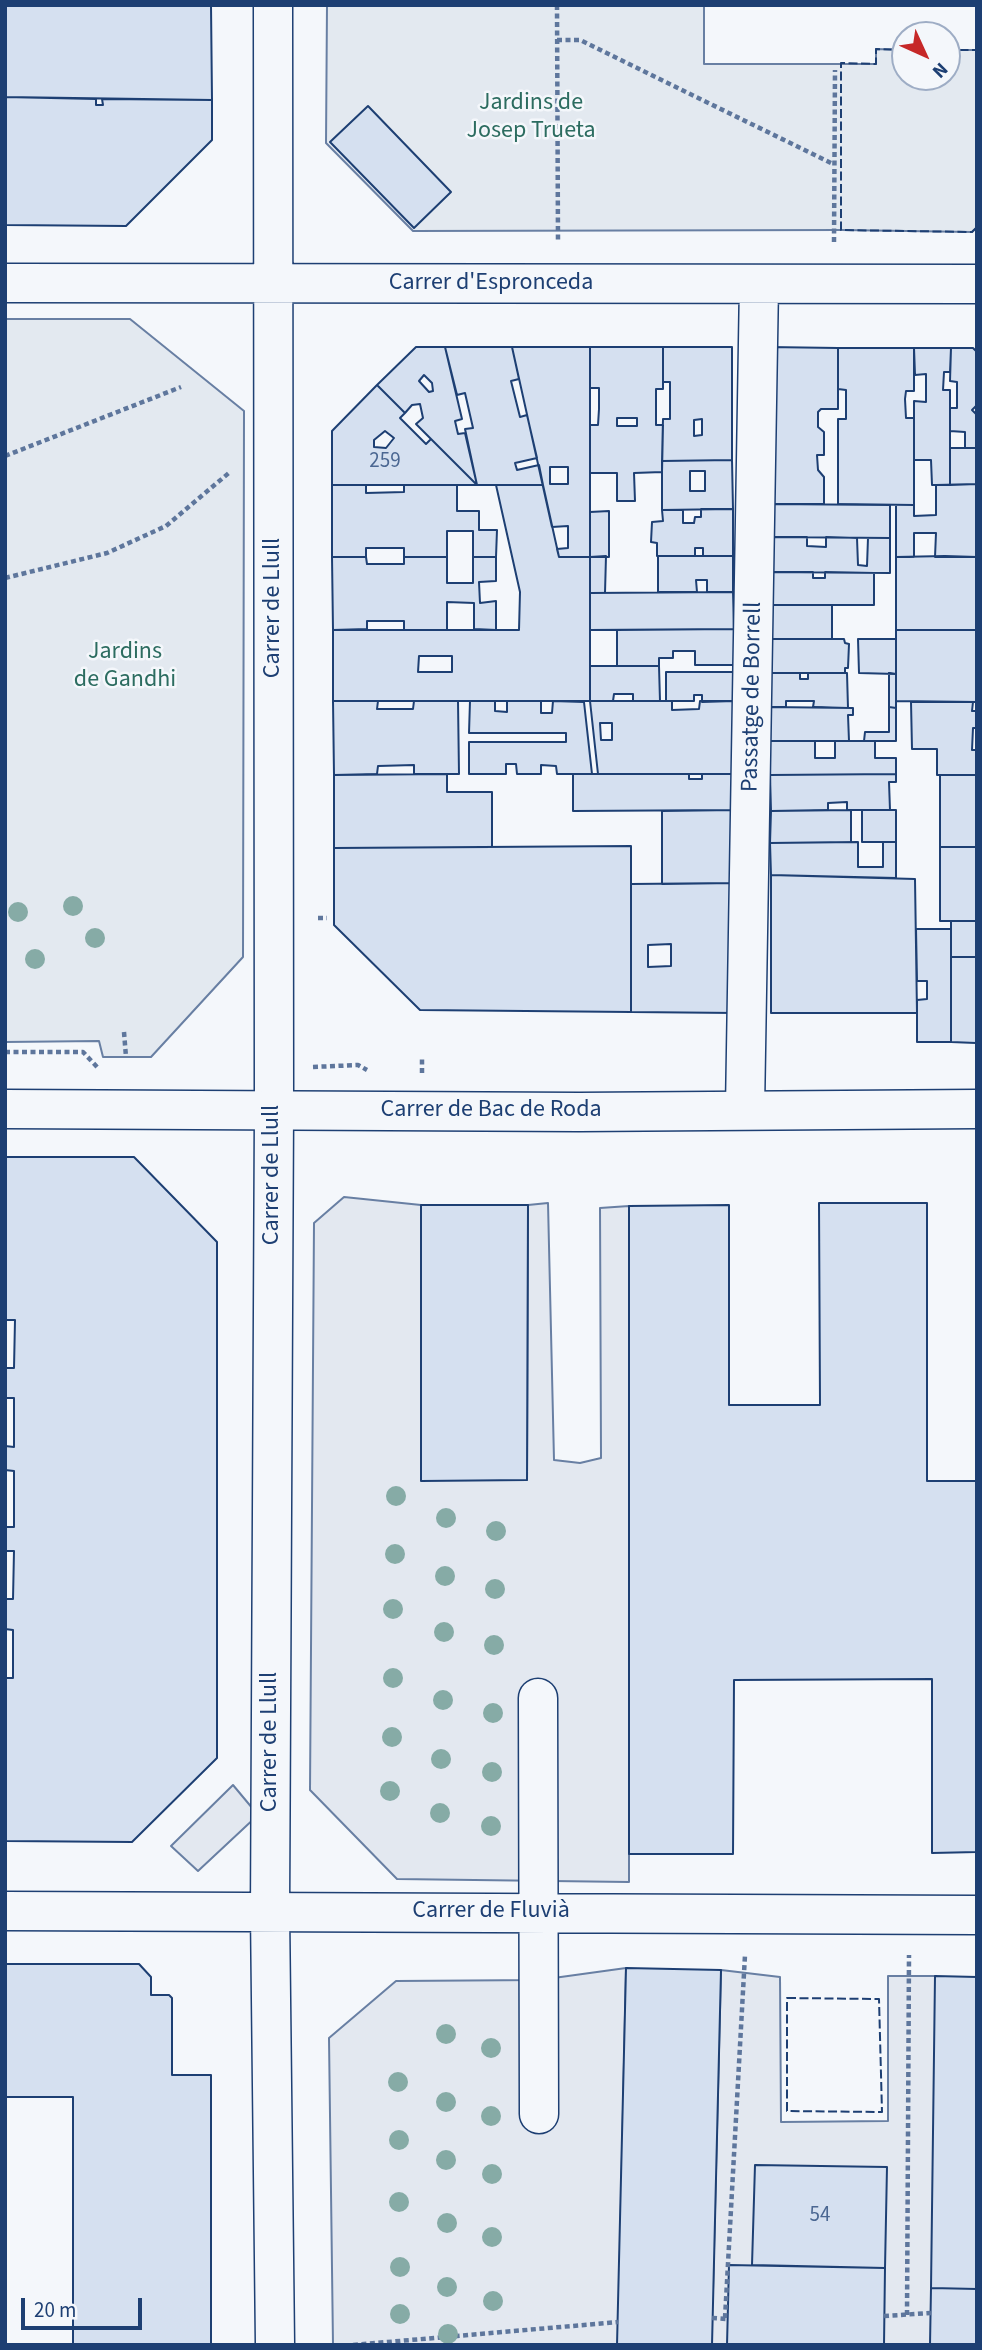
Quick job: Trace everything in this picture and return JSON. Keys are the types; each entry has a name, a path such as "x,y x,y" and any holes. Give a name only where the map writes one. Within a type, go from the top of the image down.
{"street":[{"name":"Carrer de Llull","path":"273,5 274,1110 270,1912 275,2345"},
{"name":"Carrer d'Espronceda","path":"5,283 977,284"},
{"name":"Passatge de Borrell","path":"746,1109 759,284"},
{"name":"Carrer de Bac de Roda","path":"5,1110 579,1112 977,1108"},
{"path":"538,1698 539,2114"},
{"name":"Carrer de Fluvià","path":"5,1910 977,1914"}],"path":[{"path":"557,5 558,242"},
{"path":"557,40 580,40 833,164"},
{"path":"834,242 835,70"},
{"path":"5,456 181,387"},
{"path":"5,578 107,553 166,526 229,472"},
{"path":"318,918 327,918"},
{"path":"124,1032 126,1057"},
{"path":"5,1052 83,1052 99,1069"},
{"name":"Carrer de Bac de Roda","path":"421,1077 422,1058"},
{"path":"712,2318 727,2319 745,1955"},
{"path":"906,2315 909,1955"},
{"path":"884,2316 931,2313"},
{"path":"353,2345 618,2322"}],"green space":[{"name":"Jardins de Josep Trueta","path":"327,5 704,5 704,64 876,64 876,49 891,50 891,91 961,91 961,50 977,50 977,227 972,232 413,231 326,143"},
{"name":"Jardins de Gandhi","path":"5,319 130,319 244,411 243,957 151,1057 103,1057 99,1041 5,1042"}],"shaded area":[{"path":"344,1197 421,1205 421,1480 527,1480 528,1205 548,1203 554,1460 580,1463 601,1458 600,1208 629,1206 629,1882 397,1879 310,1790 314,1223"},
{"path":"233,1785 258,1815 198,1871 171,1846"},
{"path":"626,1968 619,2297 713,2290 721,1970 780,1977 781,2122 888,2121 888,1976 935,1976 977,2345 333,2345 329,2038 396,1981 539,1980"}],"building":[{"path":"5,5 211,5 212,100 5,97"},
{"path":"5,97 96,99 96,105 103,105 102,99 212,100 212,140 126,226 5,225"},
{"path":"368,106 451,192 414,228 330,142"},
{"path":"416,347 445,347 462,419 455,421 458,434 465,433 477,485 416,424 423,418 420,404 412,405 405,413 377,385","holes":["424,375 432,383 433,391 429,392 419,381"]},
{"path":"445,347 512,347 519,379 511,381 520,417 527,415 537,458 515,463 517,470 539,465 543,485 477,485 465,429 473,428 465,393 457,395"},
{"path":"512,347 590,347 590,557 559,557 557,549 568,548 568,526 552,527","holes":["550,467 568,467 568,484 550,484"]},
{"path":"590,347 663,347 663,389 656,389 656,425 663,425 662,472 634,473 635,501 617,501 617,473 590,473 590,425 598,425 599,388 590,388","holes":["617,418 637,418 637,426 617,426"]},
{"path":"663,347 732,347 732,460 662,461 663,419 670,419 670,382 663,382","holes":["702,419 702,435 694,436 694,420"]},
{"path":"768,347 838,348 838,409 821,409 818,412 818,427 824,432 824,455 817,455 818,470 824,477 824,504 769,504"},
{"path":"838,348 914,348 914,391 906,391 905,399 906,418 914,418 914,505 838,504 838,419 846,419 846,390 838,389"},
{"path":"914,348 951,348 950,372 944,372 943,390 950,390 950,485 932,485 931,460 914,460 914,401 926,402 926,374 915,375"},
{"path":"951,348 973,348 977,352 977,405 972,410 977,415 977,448 965,448 965,432 950,431 950,408 957,408 957,382 950,381"},
{"path":"377,385 405,413 400,418 426,444 431,439 477,485 332,485 332,431","holes":["385,431 394,438 386,448 374,447 374,440"]},
{"path":"950,448 977,448 977,484 950,485"},
{"path":"732,460 733,509 662,510 662,461","holes":["690,471 705,471 705,491 690,491"]},
{"path":"977,484 977,557 935,557 936,533 914,533 914,557 896,557 896,505 914,505 914,516 936,515 936,485"},
{"path":"332,485 366,485 366,493 404,492 404,485 457,485 457,511 479,511 479,530 497,530 496,557 473,557 473,531 447,531 447,557 404,557 404,548 366,548 366,557 332,557"},
{"path":"496,485 543,485 559,557 590,557 590,701 333,701 333,630 519,630 520,592","holes":["419,656 452,656 452,672 418,672"]},
{"path":"769,504 890,505 890,538 769,537"},
{"path":"701,509 733,509 733,556 703,556 703,548 695,548 695,556 657,556 657,543 651,542 652,522 663,521 662,510 683,510 683,523 694,523 695,517 701,517"},
{"path":"609,511 609,557 590,557 590,512"},
{"path":"769,537 807,537 807,546 826,547 826,537 857,538 858,565 867,566 868,538 890,538 890,573 769,572"},
{"path":"606,556 605,593 590,593 590,557"},
{"path":"658,556 733,556 733,592 707,592 707,580 696,580 697,592 658,592"},
{"path":"332,557 366,557 367,564 404,564 404,557 447,557 447,583 473,583 473,557 496,557 496,581 479,582 480,603 496,601 496,630 474,629 474,603 447,602 447,630 404,630 404,621 367,621 367,629 333,630"},
{"path":"896,557 977,557 977,630 896,630"},
{"path":"769,572 813,572 813,578 825,578 825,572 874,573 874,605 770,605"},
{"path":"733,592 734,629 590,630 590,593"},
{"path":"770,605 832,605 832,639 769,639"},
{"path":"734,629 734,665 695,665 695,651 673,651 673,658 659,658 659,666 617,666 617,630"},
{"path":"896,630 977,630 977,702 896,701"},
{"path":"769,639 844,639 845,643 849,644 848,668 845,668 845,673 770,673"},
{"path":"858,639 896,639 896,674 859,673"},
{"path":"590,666 659,666 660,701 633,701 633,694 614,694 613,701 590,701"},
{"path":"666,672 734,672 734,701 702,702 702,695 694,695 694,701 666,701"},
{"path":"770,673 800,673 800,679 808,679 808,673 847,673 848,708 813,707 814,701 786,701 786,707 770,707"},
{"path":"889,673 896,674 896,708 889,707"},
{"path":"333,701 378,701 377,709 413,709 414,701 458,701 459,774 414,774 414,765 378,766 377,774 334,775"},
{"path":"470,701 495,701 495,711 507,712 507,701 541,701 541,713 552,713 553,701 584,702 592,774 557,774 556,766 541,765 541,774 517,774 516,764 506,764 506,774 469,774 469,742 566,742 566,733 469,733"},
{"path":"590,701 672,701 672,710 699,709 700,701 734,701 734,774 598,774","holes":["600,723 612,723 612,740 601,740"]},
{"path":"911,702 973,702 972,711 977,711 977,728 973,728 972,750 977,750 977,775 937,775 937,749 912,749"},
{"path":"770,707 853,708 853,715 848,715 849,741 770,741"},
{"path":"889,707 896,708 896,741 864,741 865,732 889,732"},
{"path":"770,741 815,741 815,758 835,758 835,741 875,741 875,758 896,758 896,774 770,775"},
{"path":"447,774 447,792 492,792 492,847 334,848 334,775"},
{"path":"573,774 689,774 689,779 702,779 702,774 734,774 735,810 573,811"},
{"path":"896,774 896,782 889,782 890,810 847,810 847,802 828,803 828,810 771,811 770,775"},
{"path":"940,775 977,775 977,847 940,847"},
{"path":"735,810 735,883 662,884 662,811"},
{"path":"851,810 851,842 770,843 771,811"},
{"path":"862,810 896,810 896,842 862,842"},
{"path":"858,842 858,867 883,867 883,842 896,842 896,878 771,875 770,843"},
{"path":"631,846 631,1012 420,1010 334,925 334,848"},
{"path":"940,847 977,847 977,921 940,921"},
{"path":"771,875 915,879 917,1013 771,1013"},
{"path":"735,883 736,1013 631,1012 631,884","holes":["671,944 671,966 648,967 648,945"]},
{"path":"951,921 977,921 977,957 951,957"},
{"path":"916,929 951,929 951,1042 917,1042 917,1000 927,999 927,981 917,981"},
{"path":"951,957 977,957 976,1043 951,1042"},
{"path":"5,1157 134,1157 217,1242 217,1758 132,1842 5,1841 5,1678 13,1678 13,1630 5,1629 5,1599 13,1599 14,1551 5,1551 5,1527 14,1527 14,1471 5,1470 5,1446 14,1447 14,1398 5,1398 5,1368 14,1368 15,1320 5,1320"},
{"path":"819,1203 927,1203 927,1481 977,1481 977,1852 932,1853 932,1679 734,1680 733,1854 629,1854 629,1206 729,1205 729,1405 820,1405"},
{"path":"421,1205 528,1205 527,1480 421,1481"},
{"path":"5,1964 139,1964 151,1977 151,1995 169,1995 172,1998 172,2075 211,2075 211,2345 73,2345 73,2097 5,2097"},
{"path":"626,1968 721,1970 712,2345 617,2345"},
{"path":"935,1976 977,1977 977,2289 931,2288"},
{"path":"755,2165 887,2167 885,2268 752,2265"},
{"path":"729,2265 885,2268 884,2345 727,2345"},
{"path":"931,2288 977,2289 977,2345 930,2345"}],"fence":[{"path":"891,50 876,49 876,64 841,63 841,230 972,232 977,227"},
{"path":"961,50 977,50"},
{"path":"787,1998 879,1999 882,2112 787,2111 787,1998"}]}
